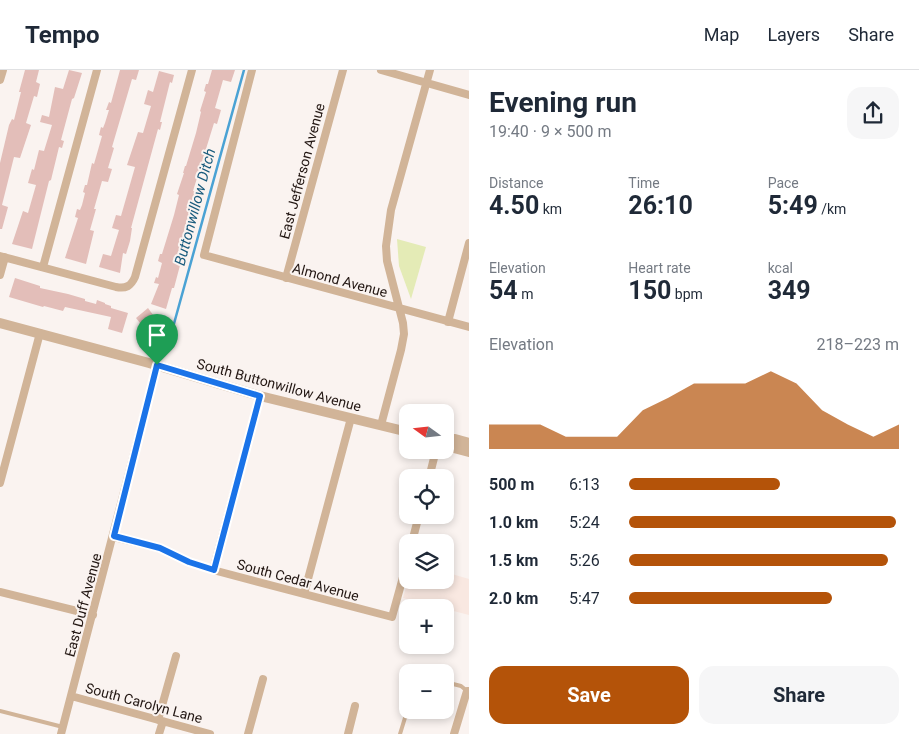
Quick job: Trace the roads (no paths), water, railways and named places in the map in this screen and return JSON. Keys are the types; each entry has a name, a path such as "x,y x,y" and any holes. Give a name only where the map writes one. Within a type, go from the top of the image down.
{"street":[{"path":"0,80 3,70"},
{"path":"43,267 97,70"},
{"path":"0,275 2,257 122,288 130,285 133,281 192,70"},
{"name":"Almond Avenue","path":"252,70 204,255 469,327"},
{"name":"East Jefferson Avenue","path":"286,278 342,70"},
{"path":"381,70 469,95"},
{"path":"381,425 403,342 404,323 387,261 386,246 391,210 430,70"},
{"path":"448,322 469,243"},
{"name":"South Buttonwillow Avenue","path":"0,323 157,365 260,396 399,430"},
{"path":"0,483 40,333"},
{"name":"East Duff Avenue","path":"62,731 157,365"},
{"path":"214,570 260,396"},
{"path":"304,594 351,418"},
{"path":"454,438 469,442"},
{"path":"454,449 469,452"},
{"name":"South Cedar Avenue","path":"114,536 160,548 189,562 214,570 392,617 400,589"},
{"path":"0,592 93,615"},
{"path":"160,734 160,721 176,656"},
{"path":"248,734 263,680"},
{"path":"454,734 468,691"},
{"name":"South Carolyn Lane","path":"71,696 210,734"},
{"path":"348,734 355,706"}],"lane":[{"path":"454,684 468,691"},
{"path":"0,711 62,731"},
{"path":"400,734 405,719"}],"waterway":[{"name":"Buttonwillow Ditch","path":"167,349 244,70"}]}
